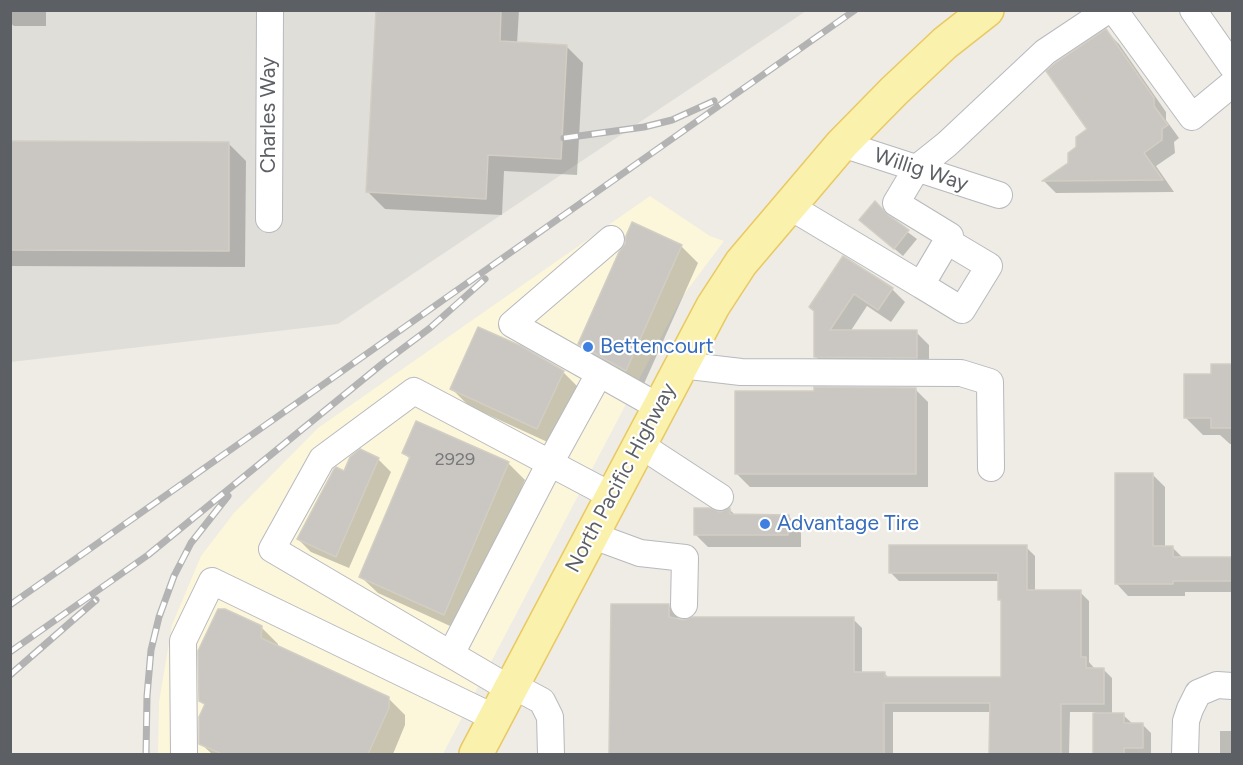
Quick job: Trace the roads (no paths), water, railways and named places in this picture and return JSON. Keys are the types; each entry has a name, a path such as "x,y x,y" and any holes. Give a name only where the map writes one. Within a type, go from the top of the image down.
{"main road":[{"name":"North Pacific Highway","path":"476,754 681,365 713,306 741,263 842,144 945,43 987,10"}],"street":[{"name":"Charles Way","path":"269,219 270,10"},
{"path":"921,285 950,236 896,203 917,168 947,144 1045,52 1108,10"},
{"path":"1114,10 1192,117 1233,84"},
{"path":"1193,10 1233,66"},
{"name":"Willig Way","path":"842,144 999,195"},
{"path":"789,206 962,310 988,266 947,241"},
{"path":"611,239 512,324 659,407"},
{"path":"681,365 741,372 961,373 990,382 991,468"},
{"path":"451,654 599,374"},
{"path":"550,754 550,717 542,700 511,687 451,654 272,549 322,459 414,391 612,496"},
{"path":"639,444 720,497"},
{"path":"591,535 640,553 685,558 684,605"},
{"path":"184,754 183,641 212,581 495,718"},
{"path":"1185,754 1186,721 1198,693 1217,685 1233,686"}],"railway":[{"path":"10,605 855,10"},
{"path":"564,138 644,127 672,120 714,101"},
{"path":"10,652 148,555 382,364 430,328 485,279"},
{"path":"146,754 151,650 159,617 174,576 191,543 228,496"},
{"path":"10,675 96,600"}],"place":[{"name":"Bettencourt","path":"588,347"},
{"name":"Advantage Tire","path":"765,524"}]}
